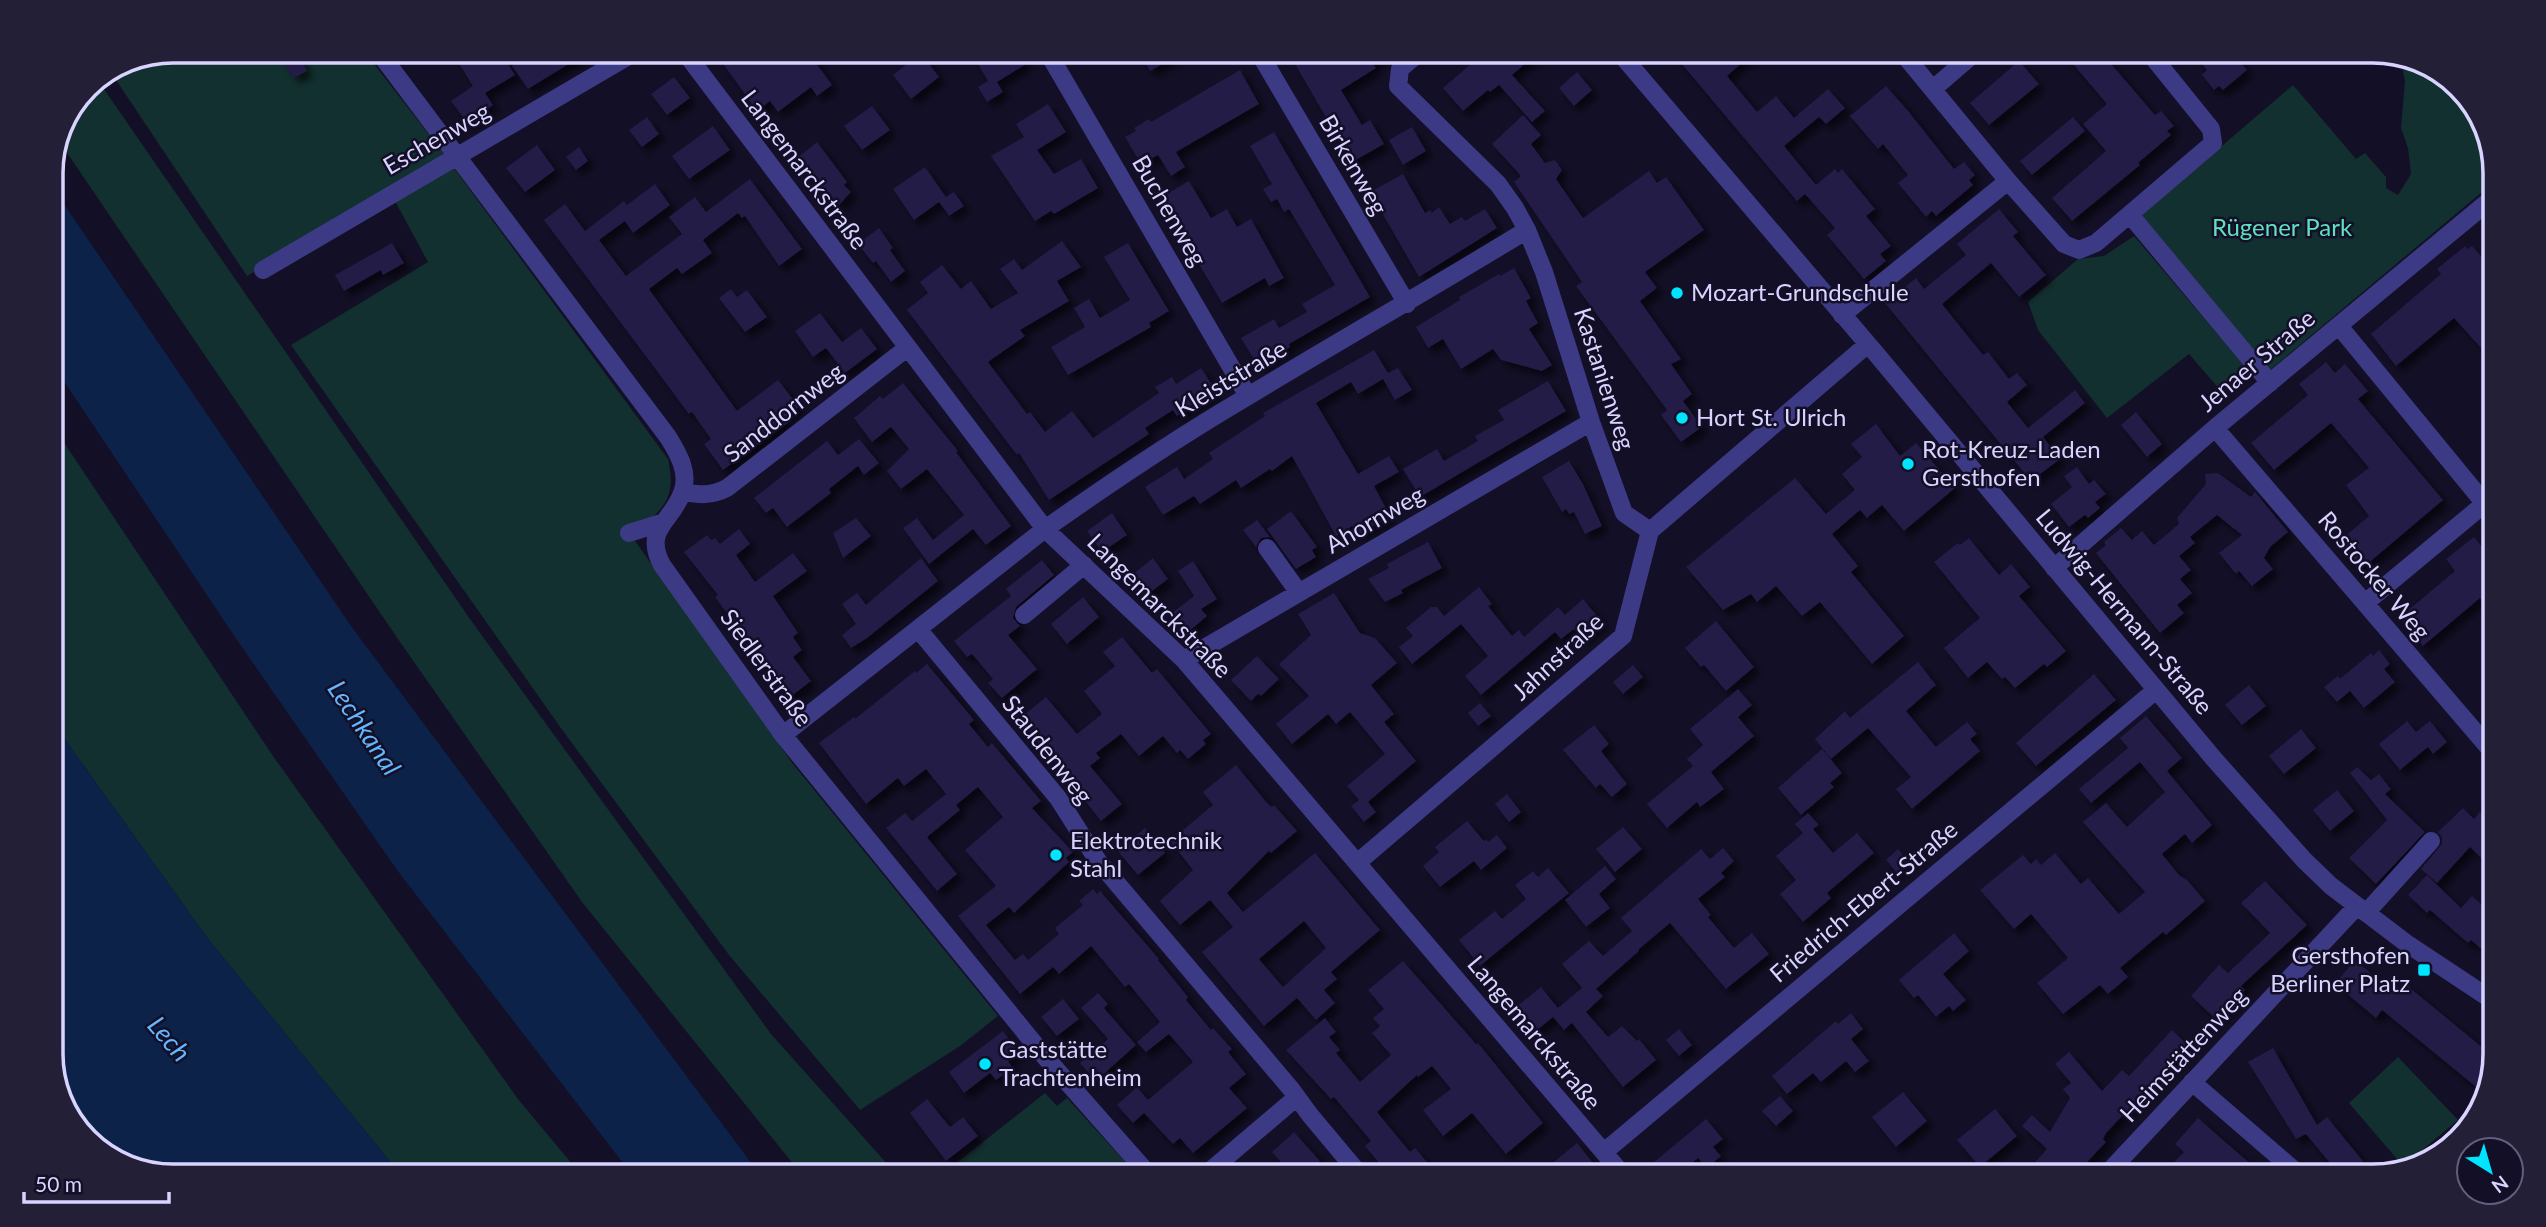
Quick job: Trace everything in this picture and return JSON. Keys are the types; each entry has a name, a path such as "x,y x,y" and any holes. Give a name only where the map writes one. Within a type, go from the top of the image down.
{"street":[{"path":"388,63 668,437 680,456 684,475 683,492"},
{"name":"Eschenweg","path":"262,271 616,63"},
{"name":"Langemarckstraße","path":"693,63 1045,528 1184,660 1614,1164"},
{"name":"Buchenweg","path":"1054,63 1248,396"},
{"name":"Birkenweg","path":"1265,63 1406,304"},
{"path":"1407,63 1400,69 1398,86 1498,184 1527,230"},
{"name":"Ludwig-Hermann-Straße","path":"1628,63 1868,344 2250,801 2304,860 2331,886 2406,943 2483,994"},
{"path":"1911,63 2008,181 2064,244 2079,250 2096,243 2131,216 2213,143 2211,129 2158,63"},
{"path":"1933,89 1963,63"},
{"path":"1842,315 2008,181"},
{"name":"Jenaer Straße","path":"2054,568 2215,428 2483,206"},
{"path":"2131,216 2270,383"},
{"name":"Kleiststraße","path":"783,735 1045,528 1248,396 1527,230"},
{"name":"Kastanienweg","path":"1527,230 1544,272 1591,422 1624,513 1650,531"},
{"path":"2339,326 2483,494"},
{"path":"1650,531 1868,344"},
{"name":"Sanddornweg","path":"683,492 715,494 727,488 907,348"},
{"name":"Ahornweg","path":"1184,660 1591,422"},
{"name":"Rostocker Weg","path":"2215,428 2483,741"},
{"name":"Siedlerstraße","path":"683,492 658,530 654,543 662,565 783,735 1046,1058 1139,1164"},
{"path":"2365,603 2483,512"},
{"path":"629,533 664,522"},
{"name":"Jahnstraße","path":"1357,863 1623,636 1650,531"},
{"path":"1266,548 1299,593"},
{"path":"1024,615 1084,565"},
{"name":"Staudenweg","path":"918,629 1058,798 1098,861 1352,1164"},
{"name":"Friedrich-Ebert-Straße","path":"1604,1152 2156,690"},
{"name":"Heimstättenweg","path":"2116,1164 2192,1082 2431,841"},
{"path":"2192,1082 2287,1164"},
{"path":"1218,1164 1297,1097"}],"green space":[{"path":"173,63 373,63 437,145 668,459 668,496 658,512 633,538 793,764 998,1016 960,1046 860,1110 729,955 563,731 291,345 428,262 389,190 247,276 116,80 138,69"},
{"name":"Rügener Park","path":"2402,67 2415,71 2440,86 2460,106 2475,131 2479,145 2483,166 2483,191 2270,370 2140,216 2293,85 2356,159 2365,153 2386,177 2386,188 2398,195 2411,174 2408,148 2401,128 2405,81"},
{"path":"103,88 470,619 771,1034 887,1164 793,1164 582,902 398,639 66,151 74,124 86,106"},
{"path":"2134,236 2248,370 2221,391 2189,354 2107,418 2038,330 2028,302 2078,259 2104,256"},
{"path":"63,441 273,756 518,1099 572,1164 392,1164 208,939 63,737"},
{"path":"2398,1057 2458,1120 2415,1156 2398,1161 2349,1103"},
{"path":"1045,1093 1057,1106 1067,1098 1127,1164 955,1164"}],"water":[{"name":"Lechkanal","path":"63,203 351,626 752,1164 624,1164 397,870 237,640 63,380"},
{"name":"Lech","path":"63,737 208,939 392,1164 152,1162 131,1156 95,1132 74,1103 63,1061"}],"building":[{"path":"284,63 303,63 307,71 293,78"},
{"path":"459,63 507,63 515,75 485,93 493,105 468,124 451,101 473,86"},
{"path":"517,63 570,63 528,89 512,66"},
{"path":"723,63 816,63 832,85 817,96 811,87 778,112 770,101 757,111"},
{"path":"908,63 928,63 939,77 911,99 893,75"},
{"path":"977,63 1026,64 997,82 1003,92 987,102 978,87 988,81"},
{"path":"1146,63 1164,63 1150,71"},
{"path":"1373,63 1376,68 1341,90 1362,125 1370,120 1384,144 1352,162 1295,64"},
{"path":"1472,63 1526,63 1512,75 1545,111 1532,122 1499,85 1490,92 1488,90 1463,111 1443,88"},
{"path":"1681,63 1742,63 1727,76 1757,112 1776,96 1794,118 1828,89 1845,108 1826,124 1819,117 1784,146 1816,185 1835,169 1838,173 1842,169 1875,209 1866,216 1891,246 1880,254 1886,261 1864,279 1827,235 1835,228 1805,194 1797,201"},
{"path":"2017,63 2021,63 2039,84 1989,125 1970,103"},
{"path":"2072,63 2110,63 2155,115 2161,111 2174,126 2167,131 2171,135 2138,163 2140,165 2072,221 2052,198 2106,151 2083,124 2107,104"},
{"path":"2201,63 2241,63 2247,70 2223,90 2219,86 2214,90 2202,75 2207,70"},
{"path":"1240,70 1259,104 1176,152 1185,167 1171,176 1158,155 1141,164 1125,137 1136,131 1134,128 1149,119 1151,122"},
{"path":"1577,72 1592,90 1574,106 1559,88"},
{"path":"674,77 690,98 667,115 651,94"},
{"path":"1886,86 1954,169 1964,162 1975,175 1969,180 1973,185 1936,216 1932,211 1926,217 1898,183 1908,175 1883,144 1878,149 1850,116"},
{"path":"1048,104 1066,132 1037,150 1054,174 1081,159 1098,188 1054,214 1051,211 1035,221 991,156 1024,137 1016,124"},
{"path":"872,106 890,130 862,150 844,126"},
{"path":"1523,115 1541,135 1531,144 1545,163 1555,160 1562,170 1556,179 1583,218 1649,171 1657,183 1666,177 1704,230 1645,272 1657,288 1640,301 1681,359 1671,364 1692,394 1683,401 1702,427 1681,442 1661,415 1667,410 1576,286 1582,282 1514,182 1521,176 1492,144"},
{"path":"647,117 659,134 642,147 629,130"},
{"path":"2073,117 2085,131 2032,175 2020,161"},
{"path":"713,126 730,150 689,179 672,156"},
{"path":"1412,127 1426,151 1403,165 1389,140"},
{"path":"1274,132 1370,297 1289,344 1290,347 1258,366 1241,338 1274,319 1279,328 1307,312 1302,304 1335,285 1289,209 1284,212 1277,199 1271,202 1263,189 1272,184 1250,146"},
{"path":"817,142 847,182 844,185 851,192 839,205 796,159"},
{"path":"537,145 555,170 525,192 506,168"},
{"path":"579,147 588,161 576,170 566,157"},
{"path":"925,167 946,197 954,192 964,206 949,216 939,202 914,220 893,189"},
{"path":"1403,174 1425,213 1430,210 1432,213 1439,207 1450,224 1462,217 1465,221 1485,209 1497,228 1419,277 1370,192"},
{"path":"750,179 802,249 779,266 745,216 742,218 738,213 703,240 712,253 682,274 677,268 649,289 737,411 778,380 799,407 784,418 788,423 723,470 704,444 711,439 692,412 689,414 544,220 565,204 585,231 624,201 627,205 655,184 670,205 633,233 625,221 599,240 626,276 682,234 669,217 695,197 706,212"},
{"path":"1189,181 1211,218 1227,209 1237,227 1251,219 1284,278 1269,286 1265,278 1222,303 1160,198"},
{"path":"1999,209 2018,232 2013,236 2046,275 2019,297 1991,263 1942,304 1983,355 1988,352 2009,379 2017,373 2027,385 2007,402 2028,428 2075,390 2085,403 2043,437 2060,459 2031,481 1885,303 1916,278 1924,289 1966,255 1957,244"},
{"path":"879,228 905,271 891,282 876,261 873,263 858,244"},
{"path":"1062,241 1081,267 1057,281 1069,301 1020,330 1025,336 988,362 1027,414 1030,412 1045,432 1072,411 1093,438 1159,393 1155,387 1172,377 1176,384 1201,368 1216,391 1177,416 1173,410 1145,428 1149,434 1049,500 1019,453 1017,455 907,310 928,293 920,282 942,265 961,289 971,281 991,309 1018,293 1000,269 1014,259 1022,270"},
{"path":"392,243 404,263 383,275 381,270 344,291 335,275"},
{"path":"1128,243 1169,311 1149,323 1151,327 1068,375 1051,347 1085,327 1074,308 1089,299 1100,318 1130,300 1104,257"},
{"path":"2465,246 2468,249 2472,246 2483,258 2483,348 2454,318 2396,366 2371,334 2441,274 2437,269"},
{"path":"1514,268 1531,298 1526,301 1538,323 1529,329 1552,365 1542,371 1501,360 1493,349 1461,369 1443,339 1428,348 1416,327 1460,300 1459,297"},
{"path":"731,289 737,297 747,290 767,317 745,332 719,298"},
{"path":"820,313 842,342 861,328 877,349 845,373 826,348 813,357 795,331"},
{"path":"1374,350 1388,373 1398,368 1412,390 1395,400 1383,379 1358,394 1351,382 1316,403 1358,474 1389,456 1399,472 1374,486 1387,510 1385,511 1388,518 1358,535 1352,526 1336,536 1292,456 1241,488 1236,480 1200,504 1194,496 1163,515 1145,487 1177,467 1184,479 1213,459 1209,453 1265,416 1263,413"},
{"path":"2326,362 2335,373 2345,364 2368,391 2358,399 2443,500 2359,571 2336,544 2369,516 2346,485 2369,468 2355,451 2331,423 2274,470 2251,443 2308,395 2299,384"},
{"path":"1548,381 1566,411 1420,497 1403,469 1437,449 1444,461 1478,441 1475,436 1504,420 1498,410"},
{"path":"903,383 958,451 956,452 1011,526 986,545 973,529 929,564 903,528 917,518 933,540 964,515 927,469 901,489 887,471 909,449 891,427 872,442 854,418 880,396 883,399"},
{"path":"2136,412 2162,444 2147,457 2121,425"},
{"path":"1876,424 1900,456 1916,443 1955,488 1904,531 1882,505 1867,518 1860,510 1832,534 1858,566 1851,572 1904,636 1872,664 1820,602 1802,616 1776,586 1757,602 1751,594 1723,610 1686,567 1795,478 1826,514 1855,490 1842,474 1862,457 1851,444"},
{"path":"859,439 879,463 864,475 858,466 829,489 831,493 787,527 773,508 766,513 754,498 827,441 838,455"},
{"path":"1569,461 1602,526 1585,534 1574,512 1569,514 1566,509 1562,512 1542,477"},
{"path":"2077,467 2089,484 2094,480 2106,494 2095,502 2100,508 2088,518 2085,515 2069,527 2051,504 2072,487 2064,476"},
{"path":"2218,473 2251,497 2255,492 2288,532 2270,547 2264,558 2273,569 2252,586 2239,571 2236,574 2219,553 2242,535 2217,515 2190,537 2195,543 2179,556 2191,570 2180,579 2192,593 2177,605 2184,613 2160,633 2096,553 2106,545 2104,542 2121,528 2132,540 2142,531 2154,545 2179,524 2177,518 2206,484 2205,474"},
{"path":"1291,511 1317,547 1312,550 1316,557 1296,569 1267,529"},
{"path":"1112,513 1127,535 1102,552 1087,531"},
{"path":"856,518 871,536 843,558 833,533"},
{"path":"1257,520 1270,537 1261,538 1256,547 1243,530"},
{"path":"739,529 750,544 736,555 755,582 793,553 807,571 773,596 798,633 793,637 802,650 793,657 811,681 789,698 715,597 718,595 684,552 707,535 720,544"},
{"path":"2474,537 2483,548 2483,602 2480,598 2423,646 2399,618 2455,571 2446,559"},
{"path":"1969,538 1999,575 2011,564 2030,587 2019,596 2066,651 2047,667 2044,664 2015,688 2005,677 2002,679 1987,662 1968,678 1944,648 1980,618 1934,562"},
{"path":"1428,542 1442,568 1401,590 1403,593 1385,602 1368,579 1389,568 1387,564"},
{"path":"921,558 938,581 851,648 842,635 856,624 842,604 857,593 866,605"},
{"path":"1153,558 1168,579 1147,595 1132,575"},
{"path":"1042,560 1054,575 1016,607 1013,618 1020,626 1008,635 1037,669 1002,698 988,683 993,679 972,654 967,657 954,641 1011,596 1006,589"},
{"path":"1193,561 1217,599 1201,609 1207,616 1187,633 1171,614 1194,596 1178,571"},
{"path":"1479,587 1492,604 1488,606 1512,636 1519,630 1524,637 1558,607 1565,615 1583,599 1602,622 1582,639 1574,629 1561,639 1555,632 1481,695 1465,676 1488,656 1461,624 1412,664 1399,647 1413,636 1406,628 1431,607 1437,607 1444,616"},
{"path":"1334,593 1360,633 1375,638 1397,663 1371,685 1394,714 1384,722 1416,761 1368,802 1376,812 1364,822 1351,806 1359,800 1347,786 1385,754 1350,712 1336,724 1328,714 1292,744 1276,724 1309,696 1279,664 1311,635 1298,614"},
{"path":"1083,597 1099,617 1067,644 1051,624"},
{"path":"1716,621 1754,667 1726,691 1685,648"},
{"path":"1122,637 1152,673 1157,669 1211,734 1203,740 1206,744 1188,759 1180,750 1177,753 1163,736 1139,756 1121,734 1096,753 1100,758 1090,766 1122,804 1101,821 1082,797 1084,796 1021,723 1026,718 1024,715 1046,697 1077,734 1102,714 1084,691 1115,666 1103,652"},
{"path":"2379,650 2390,664 2384,669 2395,682 2364,708 2350,691 2337,702 2324,687 2338,676 2340,679 2371,653 2373,656"},
{"path":"1257,656 1279,679 1261,696 1258,694 1251,701 1231,680"},
{"path":"1918,662 1936,685 1906,711 1936,747 1967,722 1977,734 1970,739 1980,751 1912,809 1896,789 1911,777 1868,728 1831,759 1815,739 1845,711 1850,718"},
{"path":"927,664 974,720 969,724 988,747 992,743 1041,801 1032,808 1073,852 1066,858 1069,862 1014,913 1009,907 986,925 1015,960 1023,954 1028,960 1059,934 1055,928 1083,905 1079,901 1093,889 1097,894 1100,891 1159,959 1188,997 1186,1000 1211,1030 1213,1028 1232,1049 1228,1052 1246,1074 1229,1088 1247,1108 1193,1153 1180,1138 1173,1144 1144,1113 1133,1123 1117,1105 1137,1087 1148,1100 1193,1062 1169,1034 1146,1052 1137,1042 1160,1022 1129,984 1125,987 1091,946 1059,974 1053,967 1020,994 958,916 996,886 965,850 1003,817 978,787 956,805 960,810 927,837 957,874 937,891 886,828 905,813 912,821 946,794 926,769 904,786 898,778 866,804 819,743"},
{"path":"1633,665 1643,677 1623,694 1613,682"},
{"path":"2094,674 2116,700 2036,766 2016,743"},
{"path":"2249,685 2266,706 2242,725 2225,705"},
{"path":"1738,689 1752,705 1738,717 1754,736 1711,772 1724,789 1700,807 1697,802 1667,828 1647,804 1693,766 1687,759 1703,745 1690,729"},
{"path":"1480,703 1491,716 1478,726 1468,713"},
{"path":"2146,716 2182,758 2167,771 2212,825 2192,843 2185,834 2162,854 2205,901 2166,935 2163,932 2120,968 2128,977 2108,994 2100,985 2063,1014 2037,983 2068,958 2031,914 2014,929 1980,890 2023,855 2031,864 2036,859 2041,865 2055,853 2081,884 2088,878 2119,914 2145,892 2083,822 2106,803 2127,827 2165,792 2140,762 2091,803 2079,789 2128,748 2120,738"},
{"path":"2407,721 2416,732 2430,721 2447,742 2433,754 2428,747 2400,770 2379,744"},
{"path":"1594,725 1609,744 1601,751 1627,784 1612,797 1600,784 1596,788 1563,750"},
{"path":"2301,729 2316,748 2284,774 2269,756"},
{"path":"1822,749 1842,773 1830,783 1834,787 1801,815 1778,788"},
{"path":"1236,765 1267,803 1272,807 1274,805 1297,831 1271,853 1269,851 1227,893 1243,912 1315,853 1380,930 1331,972 1337,979 1324,990 1335,1003 1316,1020 1297,998 1264,1026 1202,952 1233,927 1210,900 1180,925 1160,901 1193,870 1170,841 1213,805 1203,792","holes":["1304,921 1326,948 1283,987 1259,959"]},
{"path":"2357,767 2371,780 2379,774 2391,789 2385,794 2425,832 2376,884 2349,858 2387,820 2350,773"},
{"path":"2337,790 2354,811 2330,831 2313,810"},
{"path":"1507,794 1521,812 1509,822 1495,804"},
{"path":"2463,808 2474,819 2480,812 2483,815 2483,860 2470,847 2437,883 2421,869 2442,844 2442,837 2438,832"},
{"path":"1808,813 1819,825 1813,829 1833,853 1857,833 1874,853 1827,893 1831,898 1803,922 1780,894 1796,880 1776,856 1803,833 1795,824"},
{"path":"1467,821 1484,841 1486,839 1488,842 1497,835 1507,848 1481,870 1474,861 1440,887 1423,866 1439,852 1435,847"},
{"path":"1623,827 1642,849 1615,872 1596,849"},
{"path":"1145,828 1165,853 1138,875 1118,851"},
{"path":"1723,848 1734,861 1721,873 1725,877 1698,899 1711,915 1708,917 1734,948 1752,933 1769,954 1726,989 1670,923 1638,950 1596,989 1603,996 1586,1012 1608,1037 1622,1026 1637,1041 1639,1039 1656,1060 1623,1087 1572,1023 1564,1030 1553,1017 1536,1031 1516,1007 1541,987 1558,1008 1582,988 1562,964 1589,941 1603,956 1632,931 1621,918 1701,849 1710,859"},
{"path":"1898,849 1909,863 1897,873 1886,860"},
{"path":"1605,866 1616,879 1599,894 1610,908 1586,927 1565,900"},
{"path":"1548,868 1569,893 1480,966 1459,940 1495,911 1502,919 1526,899 1515,885 1533,871 1538,877"},
{"path":"2427,875 2461,908 2472,896 2483,906 2483,950 2471,940 2468,943 2430,910 2427,913 2408,895"},
{"path":"2265,881 2307,925 2241,986 2245,990 2217,1020 2191,996 2219,965 2228,973 2270,933 2241,903"},
{"path":"1954,933 1969,951 1943,974 1966,1000 1953,1011 1949,1006 1936,1017 1918,995 1914,998 1899,980"},
{"path":"2355,960 2396,994 2404,983 2483,1048 2477,1088 2382,1010 2376,1018 2335,984"},
{"path":"1403,961 1477,1045 1478,1043 1543,1123 1506,1154 1472,1113 1443,1136 1423,1110 1451,1089 1432,1066 1418,1077 1417,1075 1377,1112 1410,1152 1415,1148 1429,1164 1380,1164 1365,1146 1371,1141 1334,1097 1331,1099 1286,1050 1325,1018 1336,1032 1329,1037 1340,1050 1336,1053 1360,1082 1391,1055 1372,1033 1380,1026 1373,1018 1384,1009 1368,990"},
{"path":"1098,993 1108,1004 1104,1008 1136,1045 1096,1081 1080,1063 1108,1039 1081,1008"},
{"path":"1063,999 1079,1019 1057,1036 1041,1017"},
{"path":"1851,1013 1863,1029 1851,1039 1869,1061 1855,1072 1846,1061 1821,1082 1813,1073 1787,1094 1772,1076 1836,1021 1838,1024"},
{"path":"1679,1029 1692,1045 1679,1056 1666,1040"},
{"path":"2172,1030 2189,1046 2106,1133 2103,1139 2106,1142 2085,1164 2034,1164 2047,1149 2022,1126 2032,1115 2050,1132 2070,1098 2063,1089 2071,1083 2055,1064 2069,1052 2102,1091 2122,1070 2129,1076"},
{"name":"Gaststätte Trachtenheim","path":"1003,1031 1019,1052 1008,1061 1013,1068 996,1080 990,1073 964,1093 949,1072"},
{"path":"2273,1048 2317,1125 2327,1117 2365,1164 2331,1164 2306,1134 2296,1139 2248,1062"},
{"path":"1903,1092 1927,1121 1896,1147 1872,1117"},
{"path":"1780,1096 1793,1111 1776,1126 1762,1111"},
{"path":"927,1099 950,1127 963,1117 978,1136 946,1161 910,1113"},
{"path":"1995,1109 2017,1136 1984,1164 1977,1164 1957,1140"},
{"path":"2198,1118 2251,1164 2172,1164 2184,1152 2175,1144"},
{"path":"1706,1119 1723,1139 1713,1147 1721,1156 1712,1164 1703,1164 1698,1158 1691,1164 1654,1162"},
{"path":"1294,1132 1320,1161 1319,1164 1282,1164 1272,1152"},
{"path":"1577,1143 1593,1163 1592,1164 1552,1164"}],"place":[{"name":"Mozart-Grundschule","path":"1677,293"},
{"name":"Hort St. Ulrich","path":"1682,418"},
{"name":"Rot-Kreuz-Laden Gersthofen","path":"1908,464"},
{"name":"Elektrotechnik Stahl","path":"1056,855"},
{"name":"Gersthofen Berliner Platz","path":"2424,970"},
{"name":"Gaststätte Trachtenheim","path":"985,1064"}]}
